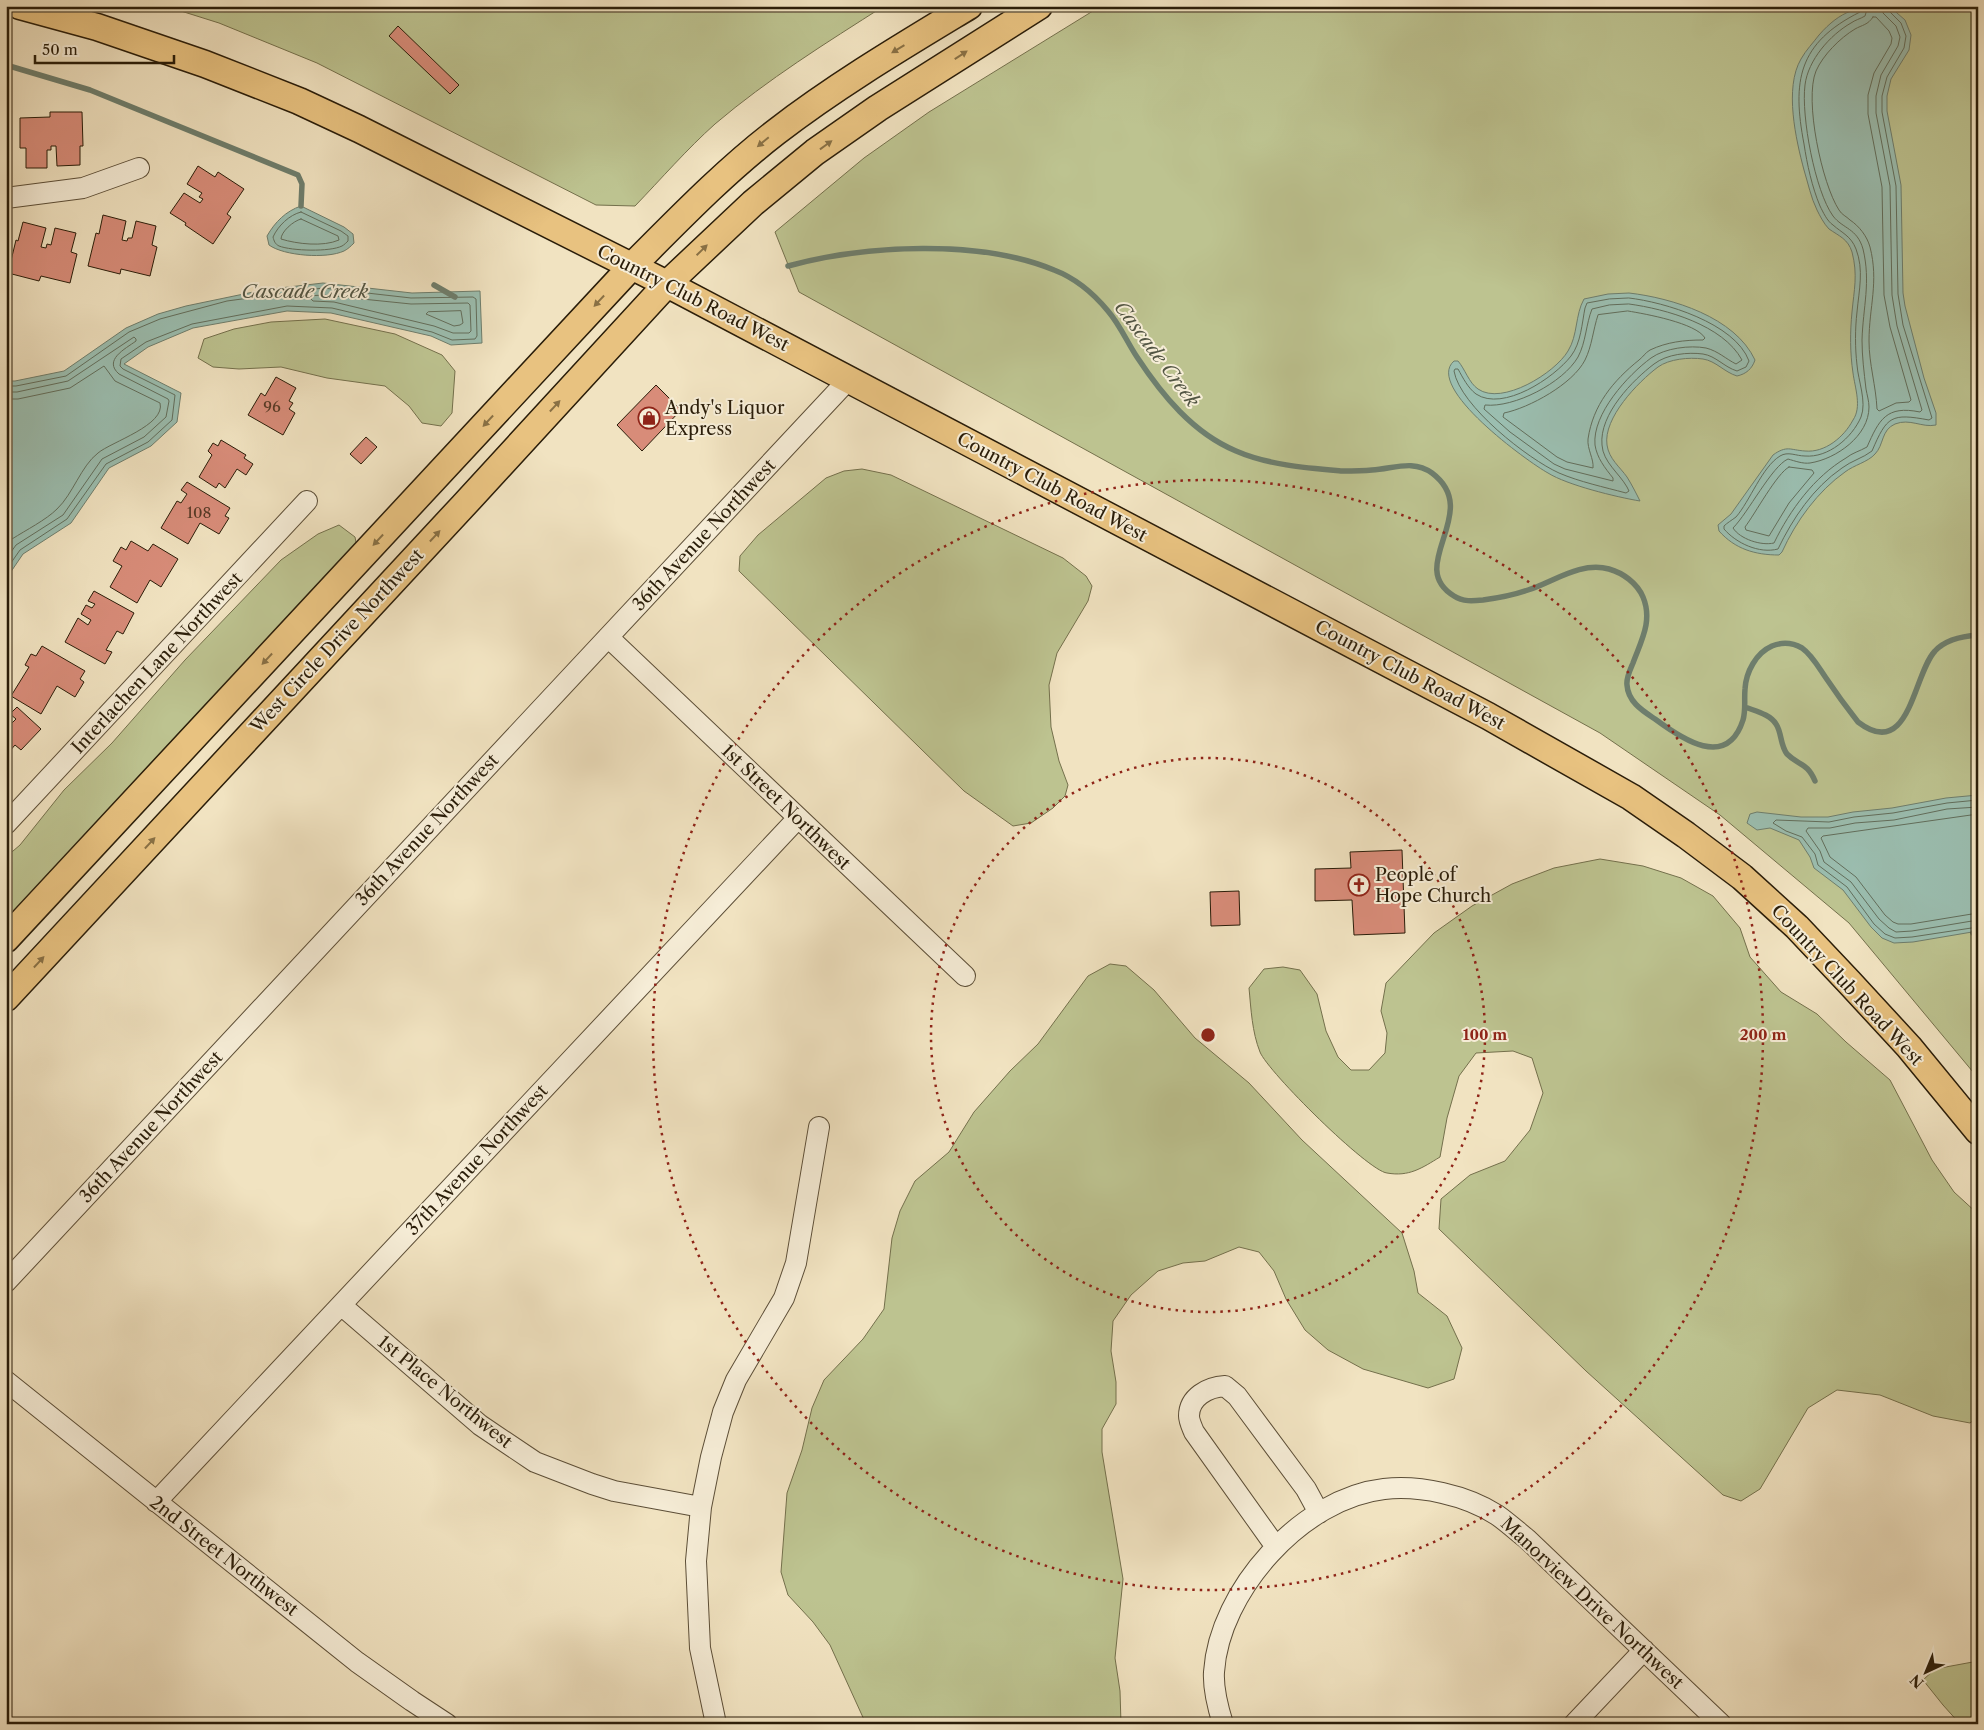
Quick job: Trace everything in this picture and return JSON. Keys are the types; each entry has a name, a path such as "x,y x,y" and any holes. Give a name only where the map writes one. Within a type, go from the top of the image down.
{"main road":[{"name":"Country Club Road West","path":"20,6 151,44 299,100 632,266 849,379 1488,716 1631,796 1742,877 1797,927 1908,1048 1978,1131"},
{"path":"6,939 632,266 711,187 774,133 849,80 970,6"},
{"name":"West Circle Drive Northwest","path":"6,998 667,284 754,203 815,152 878,108 1039,6"}],"street":[{"path":"6,198 83,188 139,168"},
{"name":"36th Avenue Northwest","path":"6,1282 849,379"},
{"name":"Interlachen Lane Northwest","path":"6,824 307,501"},
{"name":"1st Street Northwest","path":"608,637 965,976"},
{"name":"37th Avenue Northwest","path":"156,1502 798,818"},
{"path":"716,1724 700,1648 696,1561 701,1507 710,1457 723,1412 736,1380 784,1298 796,1263 819,1126"},
{"name":"1st Place Northwest","path":"341,1305 480,1425 535,1462 614,1491 701,1507"},
{"name":"2nd Street Northwest","path":"6,1381 357,1662 447,1724"},
{"path":"1276,1547 1194,1432 1188,1418 1191,1406 1202,1393 1213,1386 1225,1386 1237,1396 1306,1489 1319,1513"},
{"name":"Manorview Drive Northwest","path":"1223,1724 1218,1708 1214,1672 1220,1638 1234,1605 1249,1579 1276,1547 1295,1529 1319,1513 1354,1496 1384,1489 1420,1490 1467,1501 1496,1515 1527,1539 1721,1724"},
{"path":"1574,1724 1644,1650"}],"green space":[{"path":"165,6 884,6 798,62 715,124 635,206 596,205 317,63 219,23"},
{"path":"1101,6 1978,6 1978,1078 1849,923 1720,815 1600,733 799,292 775,232 864,158 929,112"},
{"path":"325,319 395,334 442,355 455,371 452,413 441,426 422,423 409,406 385,386 327,378 281,367 239,369 213,367 198,358 204,339 234,329 271,322"},
{"path":"862,469 891,475 1063,558 1086,576 1092,586 1088,601 1057,653 1049,685 1051,727 1059,761 1068,785 1065,796 1053,808 1031,823 1013,826 964,791 739,571 740,556 758,535 826,478 844,471"},
{"path":"339,525 355,537 358,553 6,936 6,857 20,845 64,790 112,743 185,660 281,560 318,534"},
{"path":"1600,859 1643,866 1681,878 1713,896 1740,928 1750,957 1781,992 1817,1014 1890,1080 1932,1160 1954,1192 1978,1214 1978,1417 1970,1423 1933,1416 1880,1395 1837,1390 1808,1408 1760,1489 1741,1501 1723,1495 1586,1371 1439,1229 1441,1199 1470,1175 1505,1161 1530,1130 1543,1093 1532,1058 1513,1051 1476,1053 1459,1076 1447,1118 1440,1157 1415,1171 1395,1174 1376,1168 1341,1139 1299,1099 1267,1063 1260,1052 1251,1012 1249,988 1264,969 1283,967 1300,970 1317,994 1326,1031 1338,1057 1351,1070 1369,1070 1385,1053 1387,1033 1381,1011 1386,983 1434,933 1472,906 1512,884 1554,868"},
{"path":"1110,964 1126,966 1154,990 1195,1038 1249,1083 1302,1140 1402,1233 1414,1271 1418,1293 1447,1316 1462,1348 1454,1379 1428,1388 1363,1369 1328,1350 1305,1330 1286,1299 1274,1271 1259,1252 1239,1247 1205,1261 1183,1263 1158,1271 1131,1295 1113,1321 1111,1351 1116,1382 1116,1404 1102,1429 1102,1452 1123,1579 1115,1658 1120,1691 1121,1724 866,1724 830,1645 813,1622 788,1595 781,1572 787,1493 802,1450 812,1408 824,1380 863,1339 884,1309 892,1238 900,1211 915,1181 949,1152 974,1112 1010,1071 1038,1044 1088,976"},
{"path":"1978,1661 1978,1724 1960,1724 1923,1680 1935,1669"}],"water":[{"path":"1889,6 1905,20 1911,35 1909,50 1891,79 1887,96 1887,111 1901,185 1903,293 1905,306 1924,378 1936,413 1936,425 1900,422 1890,427 1875,454 1845,472 1817,497 1801,518 1779,555 1762,554 1739,547 1719,531 1718,525 1731,514 1773,455 1785,449 1812,451 1827,447 1845,432 1856,415 1857,409 1851,342 1855,282 1854,260 1848,244 1843,238 1829,229 1824,222 1811,195 1798,144 1793,114 1793,84 1796,71 1807,50 1835,20 1851,11 1868,7"},
{"path":"301,206 344,227 353,234 354,243 344,251 317,256 285,252 269,245 267,236 274,226 286,214"},
{"path":"323,283 412,293 480,291 482,343 451,345 431,336 331,313 287,311 193,328 148,347 124,364 181,393 177,422 151,446 109,468 71,523 23,554 6,579 6,381 15,381 64,371 126,328 158,314 186,306 263,290"},
{"path":"1629,293 1682,305 1718,321 1746,345 1755,360 1748,371 1737,376 1703,359 1673,360 1658,367 1632,391 1616,412 1610,424 1607,445 1612,459 1627,477 1640,501 1605,494 1579,486 1556,477 1537,466 1482,423 1465,405 1453,388 1449,373 1454,361 1458,361 1475,386 1488,393 1500,393 1527,385 1552,369 1568,351 1584,299 1608,294"},
{"path":"1978,795 1978,931 1913,942 1894,943 1882,938 1871,927 1843,890 1814,868 1810,857 1799,840 1770,828 1757,830 1747,823 1750,814 1757,812 1801,817 1828,817 1946,798"}],"building":[{"path":"398,26 459,85 450,94 389,36"},
{"path":"50,112 82,112 83,146 80,146 80,165 57,166 56,146 51,146 51,150 47,150 47,168 26,168 26,148 20,148 20,118 50,117"},
{"path":"198,166 215,177 218,172 244,189 227,214 231,217 213,244 170,213 184,193 200,203 203,199 199,197 202,193 187,184"},
{"path":"103,215 126,221 122,240 127,241 128,238 132,238 136,221 156,226 152,245 157,247 150,276 121,269 120,274 88,266 96,233 99,234"},
{"path":"23,222 46,228 41,247 46,248 47,244 51,245 55,228 76,233 71,252 77,254 70,283 41,276 39,281 8,273 16,240 18,241"},
{"path":"276,377 296,388 289,401 293,403 289,409 295,413 283,435 248,415 261,393 265,396"},
{"name":"Andy's Liquor Express","path":"656,385 681,410 642,451 617,425"},
{"path":"366,437 377,447 361,464 350,454"},
{"path":"221,440 246,455 244,458 253,464 246,475 237,469 225,488 219,483 216,488 199,477 212,455 208,451 213,443 218,446"},
{"path":"187,482 230,508 225,516 229,518 219,534 200,523 188,544 161,528 177,501 181,503 187,494 181,490"},
{"path":"131,541 148,551 153,544 178,559 161,587 150,580 137,603 110,587 122,566 113,561 121,547 126,550"},
{"path":"94,591 134,613 123,634 117,631 106,650 112,652 105,664 65,642 78,618 88,625 91,620 81,614 86,605 92,608 95,604 88,601"},
{"path":"42,646 85,671 80,679 84,682 75,697 57,686 41,714 11,696 29,667 25,665 31,654 36,656"},
{"path":"17,707 41,729 21,750 15,745 9,752 12,755 6,761 6,724 9,726 16,719 10,714"},
{"name":"People of Hope Church","path":"1402,850 1405,933 1354,935 1352,900 1315,901 1315,869 1351,868 1350,852"},
{"path":"1239,891 1240,925 1211,926 1210,892"}],"waterway":[{"path":"6,65 90,90 298,175 302,184 301,206"},
{"name":"Cascade Creek","path":"788,266 852,253 922,248 992,253 1024,260 1062,273 1084,287 1103,305 1168,399 1192,423 1220,443 1261,460 1302,467 1353,471 1418,466 1432,473 1446,488 1450,504 1449,521 1439,554 1437,570 1441,584 1457,598 1476,601 1506,596 1588,568 1599,567 1609,569 1629,579 1643,597 1647,614 1645,631 1628,674 1627,685 1630,696 1641,709 1666,727 1678,735 1703,746 1715,747 1726,744 1736,735 1744,716 1747,676 1761,653 1772,646 1787,644 1802,648 1812,658 1858,722 1875,731 1889,731 1899,723 1908,710 1928,662 1935,651 1949,641 1978,635"},
{"path":"434,285 455,297"},
{"path":"1745,707 1762,713 1773,721 1778,728 1787,754 1806,767 1815,781"},
{"path":"1973,933 1978,937"}],"place":[{"name":"Andy's Liquor Express","path":"649,418"},
{"name":"People of Hope Church","path":"1359,885"}]}
